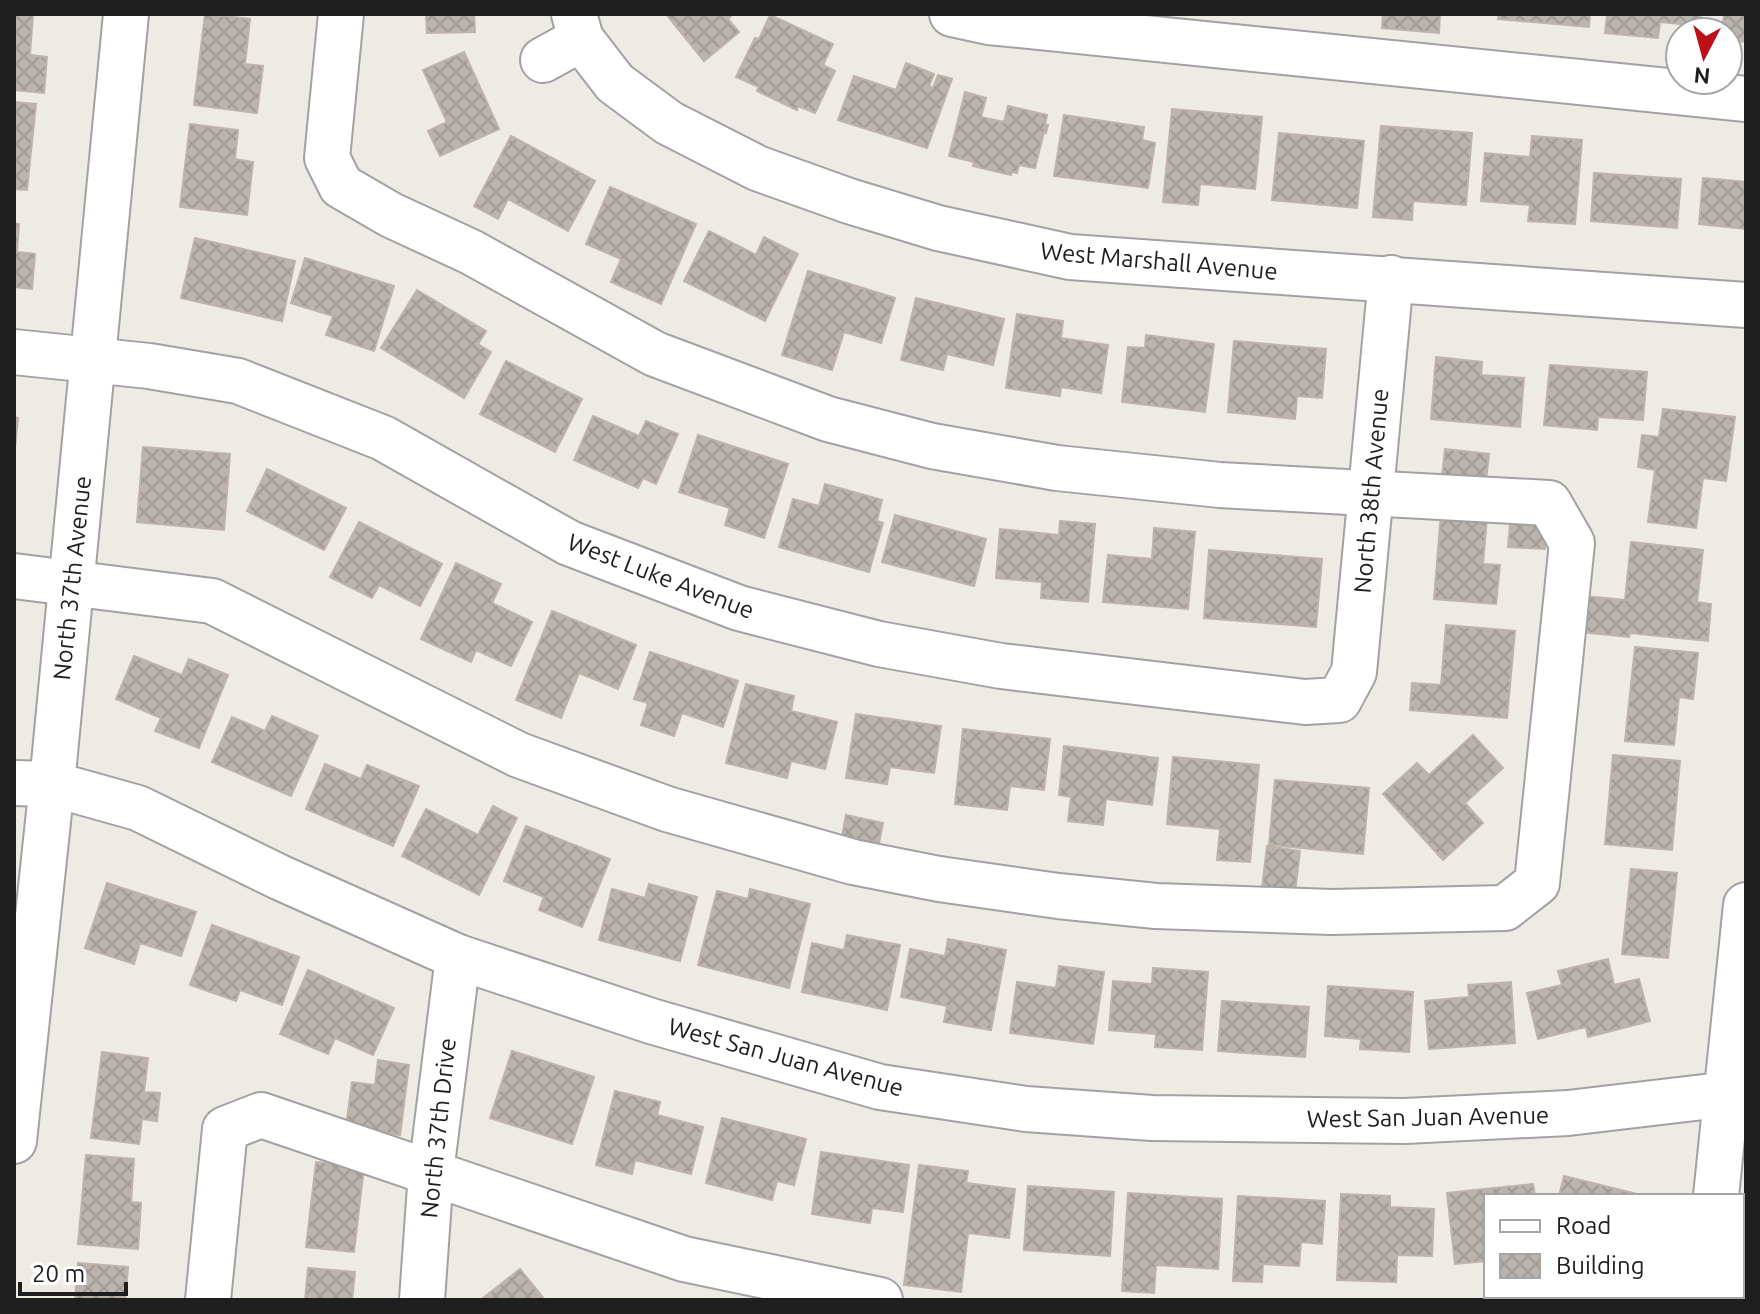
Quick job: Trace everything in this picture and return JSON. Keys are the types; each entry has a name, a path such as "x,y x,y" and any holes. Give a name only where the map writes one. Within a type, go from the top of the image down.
{"street":[{"name":"North 37th Avenue","path":"14,1141 33,783 72,583 126,14"},
{"path":"14,576 212,601 519,755 667,809 853,862 1058,896 1156,906 1332,912 1505,908 1537,883 1572,543 1549,503 1220,485 1086,471 932,446 828,419 655,354 471,252 391,215 341,186 327,158 341,14"},
{"path":"952,14 989,22 1746,99"},
{"name":"West Marshall Avenue","path":"543,60 577,27 615,83 669,123 757,168 938,228 1070,257 1746,305"},
{"name":"North 38th Avenue","path":"1339,700 1354,672 1391,278"},
{"name":"West Luke Avenue","path":"14,352 149,366 238,381 383,438 569,543 739,608 879,644 1001,666 1305,702 1339,700"},
{"name":"West San Juan Avenue","path":"33,783 138,808 279,877 458,957 651,1021 880,1087 1026,1109 1152,1118 1405,1121 1568,1113 1736,1094"},
{"path":"1716,1194 1736,1094 1746,905"},
{"name":"North 37th Drive","path":"422,1300 431,1172 458,957"},
{"path":"208,1300 225,1129 261,1115 684,1259 880,1300"}],"building":[{"path":"14,14 33,14 30,55 47,57 44,93 14,90"},
{"path":"205,14 250,19 245,64 263,66 257,113 194,105"},
{"path":"426,14 474,14 475,32 427,33"},
{"path":"666,14 733,14 728,19 739,32 704,61"},
{"path":"1383,14 1440,14 1439,33 1382,28"},
{"path":"1499,14 1590,14 1589,27 1498,19"},
{"path":"1607,14 1701,14 1664,16 1658,38 1605,33"},
{"path":"1746,14 1746,42 1744,16 1724,16"},
{"path":"770,15 833,44 823,65 835,71 815,113 798,106 797,110 736,77"},
{"path":"464,52 499,129 440,156 428,131 447,122 423,70"},
{"path":"906,63 934,74 929,86 933,88 938,75 952,79 927,148 838,120 854,76 896,90"},
{"path":"965,92 986,98 981,117 1004,122 1008,106 1047,115 1045,125 1048,125 1035,168 1019,165 1017,173 1012,172 1011,175 973,166 974,162 949,156"},
{"path":"14,102 36,104 27,190 14,189"},
{"path":"1172,109 1262,117 1255,189 1200,184 1198,205 1163,202"},
{"path":"1064,115 1144,127 1142,140 1155,143 1148,188 1054,176"},
{"path":"190,124 238,130 235,159 253,162 247,215 180,207"},
{"path":"1381,126 1472,133 1466,205 1413,201 1412,220 1373,217"},
{"path":"1279,133 1364,141 1357,208 1272,200"},
{"path":"511,136 595,181 568,231 508,199 498,219 474,206"},
{"path":"1532,136 1582,140 1575,224 1528,221 1530,205 1481,201 1485,153 1530,157"},
{"path":"1594,173 1681,179 1677,228 1591,221"},
{"path":"1703,178 1746,182 1746,229 1699,224"},
{"path":"610,187 696,224 661,304 611,282 621,259 586,244"},
{"path":"14,223 19,224 17,252 35,254 32,289 14,287"},
{"path":"709,231 756,255 764,237 798,254 765,321 684,281"},
{"path":"195,238 295,261 282,321 181,298"},
{"path":"305,258 394,286 374,351 326,335 333,316 291,303"},
{"path":"808,271 895,298 881,343 844,332 832,370 782,355"},
{"path":"417,290 486,331 478,344 491,352 464,398 381,348"},
{"path":"916,298 1004,319 993,365 947,354 943,370 901,360"},
{"path":"1017,314 1063,321 1061,338 1108,345 1101,393 1061,387 1060,396 1006,388"},
{"path":"1146,335 1214,344 1205,412 1122,402 1128,347 1145,348"},
{"path":"1234,341 1326,349 1322,398 1297,396 1295,419 1228,412"},
{"path":"1436,357 1482,362 1481,375 1524,378 1520,427 1431,419"},
{"path":"506,361 582,399 555,452 480,414"},
{"path":"1550,365 1647,372 1643,420 1598,417 1597,430 1544,425"},
{"path":"1663,409 1735,417 1726,481 1703,478 1696,528 1648,522 1655,470 1638,467 1642,435 1659,437"},
{"path":"593,416 639,436 646,421 678,434 656,484 643,478 638,488 574,460"},
{"path":"14,417 18,418 14,458"},
{"path":"698,435 788,464 764,538 725,525 730,508 679,492"},
{"path":"143,447 230,454 224,530 137,522"},
{"path":"1445,449 1489,454 1486,481 1442,476"},
{"path":"267,469 346,508 324,550 247,511"},
{"path":"825,484 882,500 877,521 883,523 869,572 779,547 793,499 819,506"},
{"path":"1511,512 1547,514 1545,549 1508,547"},
{"path":"1441,513 1487,518 1483,564 1500,565 1496,604 1434,599"},
{"path":"895,515 986,539 974,586 882,562"},
{"path":"1060,521 1095,524 1088,602 1041,598 1042,582 996,578 1000,529 1059,535"},
{"path":"359,522 442,564 420,606 379,585 372,598 330,577"},
{"path":"1154,528 1195,532 1188,609 1103,602 1108,555 1152,559"},
{"path":"1631,542 1703,550 1697,602 1711,604 1708,641 1630,633 1629,637 1581,632 1585,596 1625,600"},
{"path":"1209,550 1322,559 1316,627 1204,618"},
{"path":"456,563 501,584 492,603 532,622 511,666 476,650 471,662 421,639"},
{"path":"552,611 636,645 618,689 579,673 561,718 516,700"},
{"path":"1446,625 1515,631 1507,718 1410,710 1412,683 1441,685"},
{"path":"1635,647 1698,653 1693,699 1679,697 1674,745 1625,741"},
{"path":"650,652 738,681 723,727 682,713 674,736 641,725 648,703 634,699"},
{"path":"134,656 182,675 189,659 228,675 199,748 155,731 161,718 116,699"},
{"path":"746,684 794,696 791,711 837,722 825,769 791,761 787,778 726,763"},
{"path":"856,714 941,726 934,773 890,767 887,784 846,778"},
{"path":"272,716 318,736 291,796 212,762 232,717 265,731"},
{"path":"963,729 1050,739 1044,790 1010,786 1007,810 955,804"},
{"path":"1473,735 1503,768 1465,803 1483,823 1443,860 1383,794 1417,763 1429,775"},
{"path":"1064,746 1158,758 1152,805 1106,799 1103,825 1068,821 1071,797 1059,795"},
{"path":"1613,755 1680,761 1672,850 1605,844"},
{"path":"1173,757 1259,765 1250,862 1217,860 1220,829 1167,824"},
{"path":"325,764 361,779 367,765 419,786 393,846 306,809"},
{"path":"1275,780 1369,788 1363,854 1269,845"},
{"path":"493,806 517,818 479,895 402,856 426,809 478,835"},
{"path":"846,815 883,823 879,843 842,836"},
{"path":"526,826 610,859 582,927 539,910 544,897 504,881"},
{"path":"1267,846 1300,851 1295,892 1262,888"},
{"path":"1631,869 1677,873 1668,958 1622,954"},
{"path":"107,883 196,912 181,956 140,943 134,964 85,948"},
{"path":"649,884 697,897 680,961 599,940 612,889 645,898"},
{"path":"750,889 810,904 789,988 698,965 717,891 748,899"},
{"path":"212,925 299,957 282,1005 240,990 236,1001 190,985"},
{"path":"847,935 900,945 887,1010 802,992 812,943 844,950"},
{"path":"948,939 1006,950 991,1030 944,1022 947,1006 901,997 910,949 945,956"},
{"path":"1608,959 1614,985 1639,979 1650,1021 1588,1037 1586,1027 1538,1039 1527,993 1562,985 1558,971"},
{"path":"1059,966 1104,972 1093,1044 1010,1033 1017,982 1056,988"},
{"path":"1153,968 1208,972 1202,1050 1155,1047 1156,1034 1109,1030 1113,981 1152,984"},
{"path":"308,970 394,1008 373,1055 335,1038 328,1054 280,1034"},
{"path":"1511,982 1515,1043 1429,1049 1425,1001 1469,997 1468,985"},
{"path":"1328,986 1413,992 1409,1052 1360,1049 1361,1039 1325,1036"},
{"path":"1222,1001 1309,1007 1305,1057 1218,1051"},
{"path":"512,1051 594,1077 572,1144 490,1118"},
{"path":"102,1052 148,1058 144,1092 160,1093 157,1121 142,1119 139,1144 91,1138"},
{"path":"378,1060 409,1065 400,1135 346,1127 352,1082 375,1085"},
{"path":"615,1091 660,1102 657,1115 703,1127 691,1174 635,1160 632,1174 596,1165"},
{"path":"722,1118 806,1139 794,1185 777,1181 772,1200 706,1183"},
{"path":"821,1152 909,1165 903,1212 872,1208 870,1223 812,1214"},
{"path":"86,1155 134,1159 131,1202 141,1203 138,1249 78,1244"},
{"path":"316,1162 364,1167 354,1252 306,1247"},
{"path":"919,1165 968,1171 966,1183 1015,1189 1009,1238 968,1233 961,1292 904,1285"},
{"path":"1564,1176 1637,1194 1560,1194"},
{"path":"1533,1184 1535,1194 1484,1194 1484,1261 1455,1264 1447,1193"},
{"path":"1028,1186 1114,1192 1110,1256 1024,1250"},
{"path":"1128,1193 1222,1199 1218,1269 1156,1265 1154,1293 1122,1291"},
{"path":"1341,1194 1390,1196 1390,1207 1434,1209 1432,1256 1397,1255 1396,1282 1337,1280"},
{"path":"1238,1196 1325,1201 1322,1244 1301,1242 1299,1266 1263,1264 1262,1282 1233,1281"},
{"path":"78,1263 128,1267 125,1300 75,1300"},
{"path":"308,1268 355,1272 352,1300 305,1300"},
{"path":"520,1269 545,1300 483,1298"}]}
